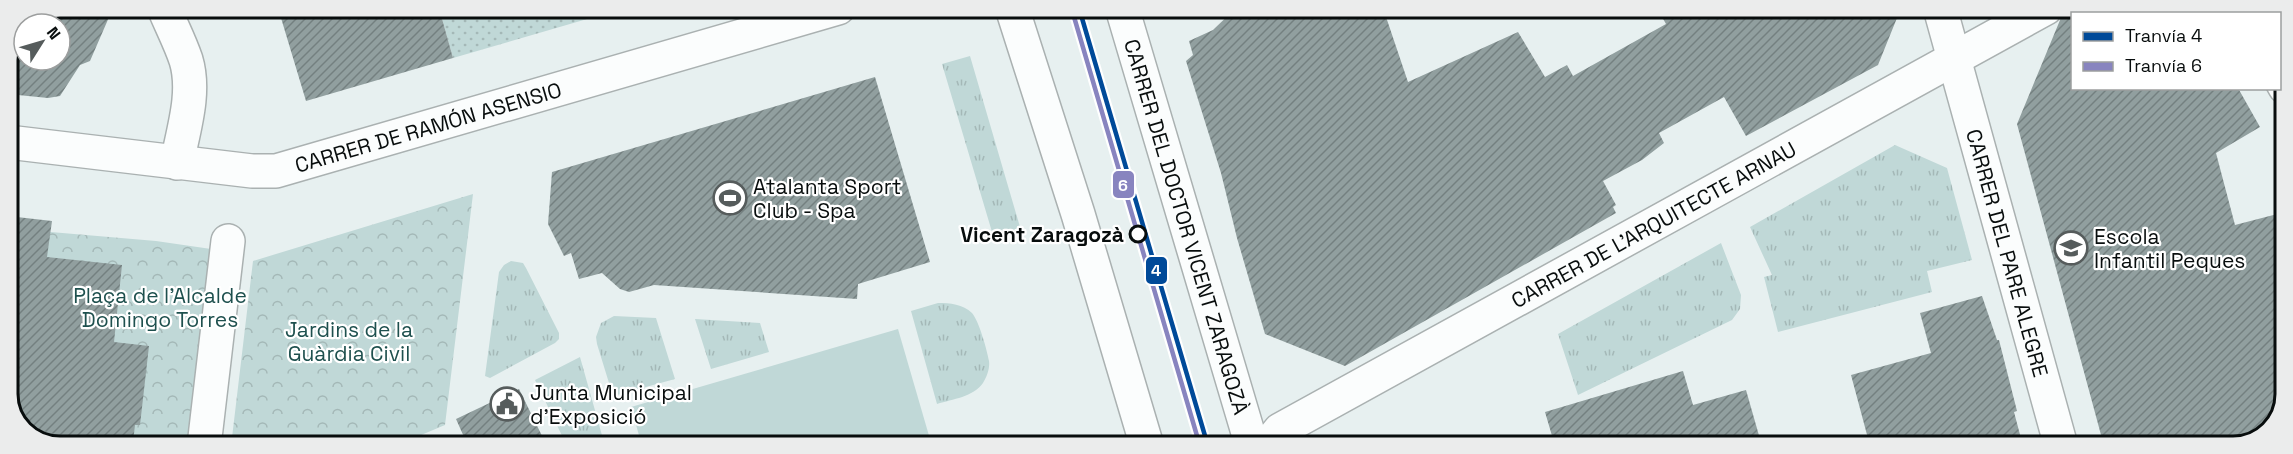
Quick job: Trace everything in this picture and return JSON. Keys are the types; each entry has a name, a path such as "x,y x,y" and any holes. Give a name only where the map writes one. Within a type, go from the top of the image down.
{"street":[{"path":"168,18 186,62 189,85 188,109 177,163"},
{"name":"CARRER DE RAMÓN ASENSIO","path":"18,143 177,163 252,171 276,171 804,18"},
{"path":"1015,18 1078,214 1144,436"},
{"name":"CARRER DEL DOCTOR VICENT ZARAGOZÀ","path":"1125,18 1249,436"},
{"name":"CARRER DEL PARE ALEGRE","path":"1943,18 2058,436"},
{"name":"CARRER DE L'ARQUITECTE ARNAU","path":"1275,436 1280,430 2028,18"},
{"path":"205,436 228,241"}],"green space":[{"path":"442,18 591,18 453,58"},
{"path":"970,56 1020,227 995,242 942,64"},
{"path":"1895,145 1947,168 1972,260 1927,271 1932,292 1778,332 1764,277 1772,275 1750,227"},
{"name":"Jardins de la Guàrdia Civil","path":"473,194 445,425 419,436 232,436 253,261"},
{"name":"Plaça de l'Alcalde Domingo Torres","path":"39,231 156,241 218,250 197,436 93,436 103,350 36,265"},
{"path":"1721,243 1741,295 1740,309 1732,320 1578,395 1558,334"},
{"path":"511,261 523,263 559,333 559,339 490,378 485,376 499,272"},
{"path":"938,303 960,306 972,313 982,336 989,369 979,388 962,397 937,404 911,311"},
{"path":"614,316 656,318 675,379 613,396 596,337 601,323"},
{"path":"695,319 760,323 769,352 711,369"},
{"path":"898,329 929,436 639,436 631,407"},
{"path":"580,357 602,436 562,436 535,380"}],"building":[{"path":"72,18 109,18 90,61 80,65 60,96 48,98 18,95 18,72 72,72"},
{"path":"281,18 442,18 453,58 306,101"},
{"path":"1226,18 1386,18 1408,82 1518,32 1545,77 1567,65 1573,76 1666,24 1663,18 1897,18 1878,65 1746,136 1724,97 1659,133 1664,143 1642,160 1603,181 1616,205 1613,207 1616,213 1345,366 1265,334 1221,173 1186,61 1193,55 1189,41 1213,30"},
{"path":"2061,18 2071,18 2071,90 2239,90 2260,127 2216,153 2235,225 2275,215 2275,394 2272,410 2261,426 2249,433 2233,436 2101,436 2017,124"},
{"name":"Atalanta Sport Club - Spa","path":"875,77 930,262 858,284 857,299 654,285 629,292 620,289 602,273 579,279 571,253 564,256 548,224 552,172"},
{"path":"18,217 52,221 47,257 122,265 114,342 149,346 140,425 135,425 134,436 52,435 46,434 28,422 19,405 18,397"},
{"path":"1982,296 1997,340 1999,340 2017,411 2014,412 2020,436 1867,436 1851,375 1931,353 1920,313"},
{"path":"1683,371 1693,405 1746,390 1759,436 1552,436 1545,412"},
{"name":"Junta Municipal d'Exposició","path":"519,389 542,436 464,436 456,419"}],"tram line":[{"name":"6","path":"1074,18 1197,436"},
{"name":"4","path":"1082,18 1205,436"}],"place":[{"name":"Atalanta Sport Club - Spa","path":"730,198"},
{"name":"Vicent Zaragozà","path":"1138,234"},
{"name":"Escola Infantil Peques","path":"2071,248"},
{"name":"Junta Municipal d'Exposició","path":"507,404"}]}
